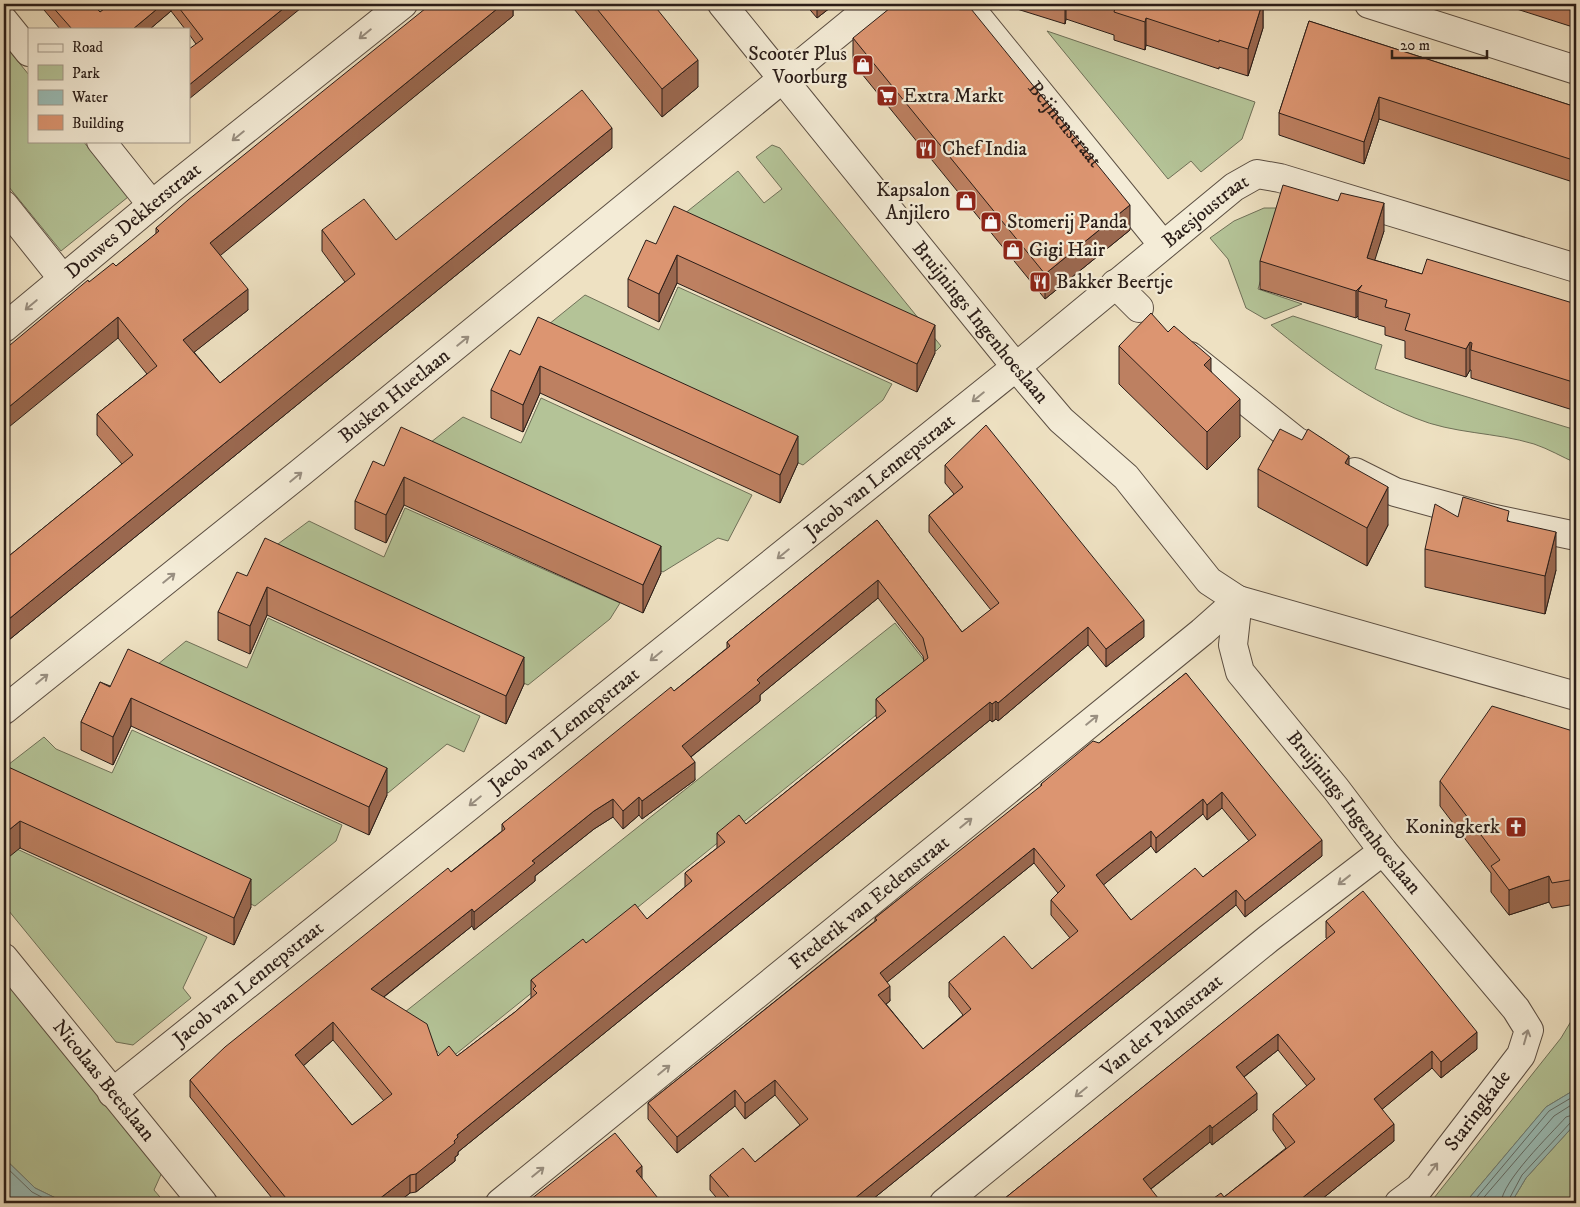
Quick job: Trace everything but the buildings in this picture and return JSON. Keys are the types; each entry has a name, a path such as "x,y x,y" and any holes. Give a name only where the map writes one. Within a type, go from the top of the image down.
{"street":[{"name":"Douwes Dekkerstraat","path":"4,328 152,205 403,4"},
{"name":"Bruijnings Ingenhoeslaan","path":"722,4 1016,367 1061,420 1126,476 1209,581 1238,600 1576,696"},
{"name":"Busken Huetlaan","path":"4,710 308,467 874,4"},
{"name":"Beijnenstraat","path":"967,4 1163,245"},
{"path":"1369,4 1576,70"},
{"path":"4,21 28,51"},
{"path":"102,142 152,205"},
{"name":"Baesjoustraat","path":"1016,367 1234,187 1257,174 1280,178 1576,268"},
{"path":"4,206 63,279"},
{"path":"1115,284 1139,308"},
{"path":"1171,341 1296,441 1395,492 1490,518 1576,536"},
{"name":"Jacob van Lennepstraat","path":"112,1093 1016,367"},
{"name":"Bruijnings Ingenhoeslaan","path":"1238,600 1233,645 1240,672 1383,850 1516,1009"},
{"name":"Frederik van Eedenstraat","path":"500,1203 1238,600"},
{"name":"Van der Palmstraat","path":"944,1203 1261,945 1383,850"},
{"name":"Nicolaas Beetslaan","path":"4,958 203,1203"},
{"name":"Staringkade","path":"1399,1203 1419,1188 1521,1055 1530,1030 1516,1009"}],"green space":[{"path":"1047,31 1255,102 1242,139 1201,172 1191,161 1168,179"},
{"path":"4,44 28,74 28,142 84,142 128,197 61,251 4,181"},
{"path":"772,145 780,148 941,346 936,351 673,232 669,226 738,171 764,203 782,189 756,157"},
{"path":"1264,208 1283,208 1258,289 1302,304 1265,319 1246,308 1228,259 1210,238 1234,221"},
{"path":"678,287 892,384 883,400 803,465 537,343 533,337 585,295 659,330"},
{"path":"1293,316 1382,345 1375,369 1576,430 1576,463 1534,444 1429,423 1376,400 1322,365 1271,325"},
{"path":"541,398 752,495 728,541 718,538 663,572 412,457 463,417 521,443"},
{"path":"405,508 620,603 610,619 528,685 262,563 259,558 309,521 384,557"},
{"path":"268,618 480,716 464,752 447,744 388,793 140,679 186,641 247,668"},
{"path":"895,623 928,665 891,703 446,1062 405,1012"},
{"path":"132,730 342,825 336,841 255,906 4,790 4,768 44,737 56,749 112,773"},
{"path":"4,843 207,937 183,988 191,998 133,1045 116,1042 4,905"},
{"path":"4,973 163,1170 154,1190 165,1203 66,1203 35,1188 4,1158"},
{"path":"1573,1018 1576,1019 1576,1089 1546,1107 1465,1203 1430,1203 1561,1038"},
{"path":"1576,1123 1576,1203 1511,1203 1526,1178"}],"water":[{"path":"1576,1089 1576,1123 1526,1178 1511,1203 1465,1203 1546,1107"},
{"path":"4,1158 35,1188 66,1203 4,1203"}],"place":[{"name":"Scooter Plus Voorburg","path":"863,65"},
{"name":"Extra Markt","path":"887,96"},
{"name":"Chef India","path":"926,149"},
{"name":"Kapsalon Anjilero","path":"966,201"},
{"name":"Stomerij Panda","path":"991,222"},
{"name":"Gigi Hair","path":"1013,250"},
{"name":"Bakker Beertje","path":"1040,282"},
{"name":"Koningkerk","path":"1516,827"}]}
